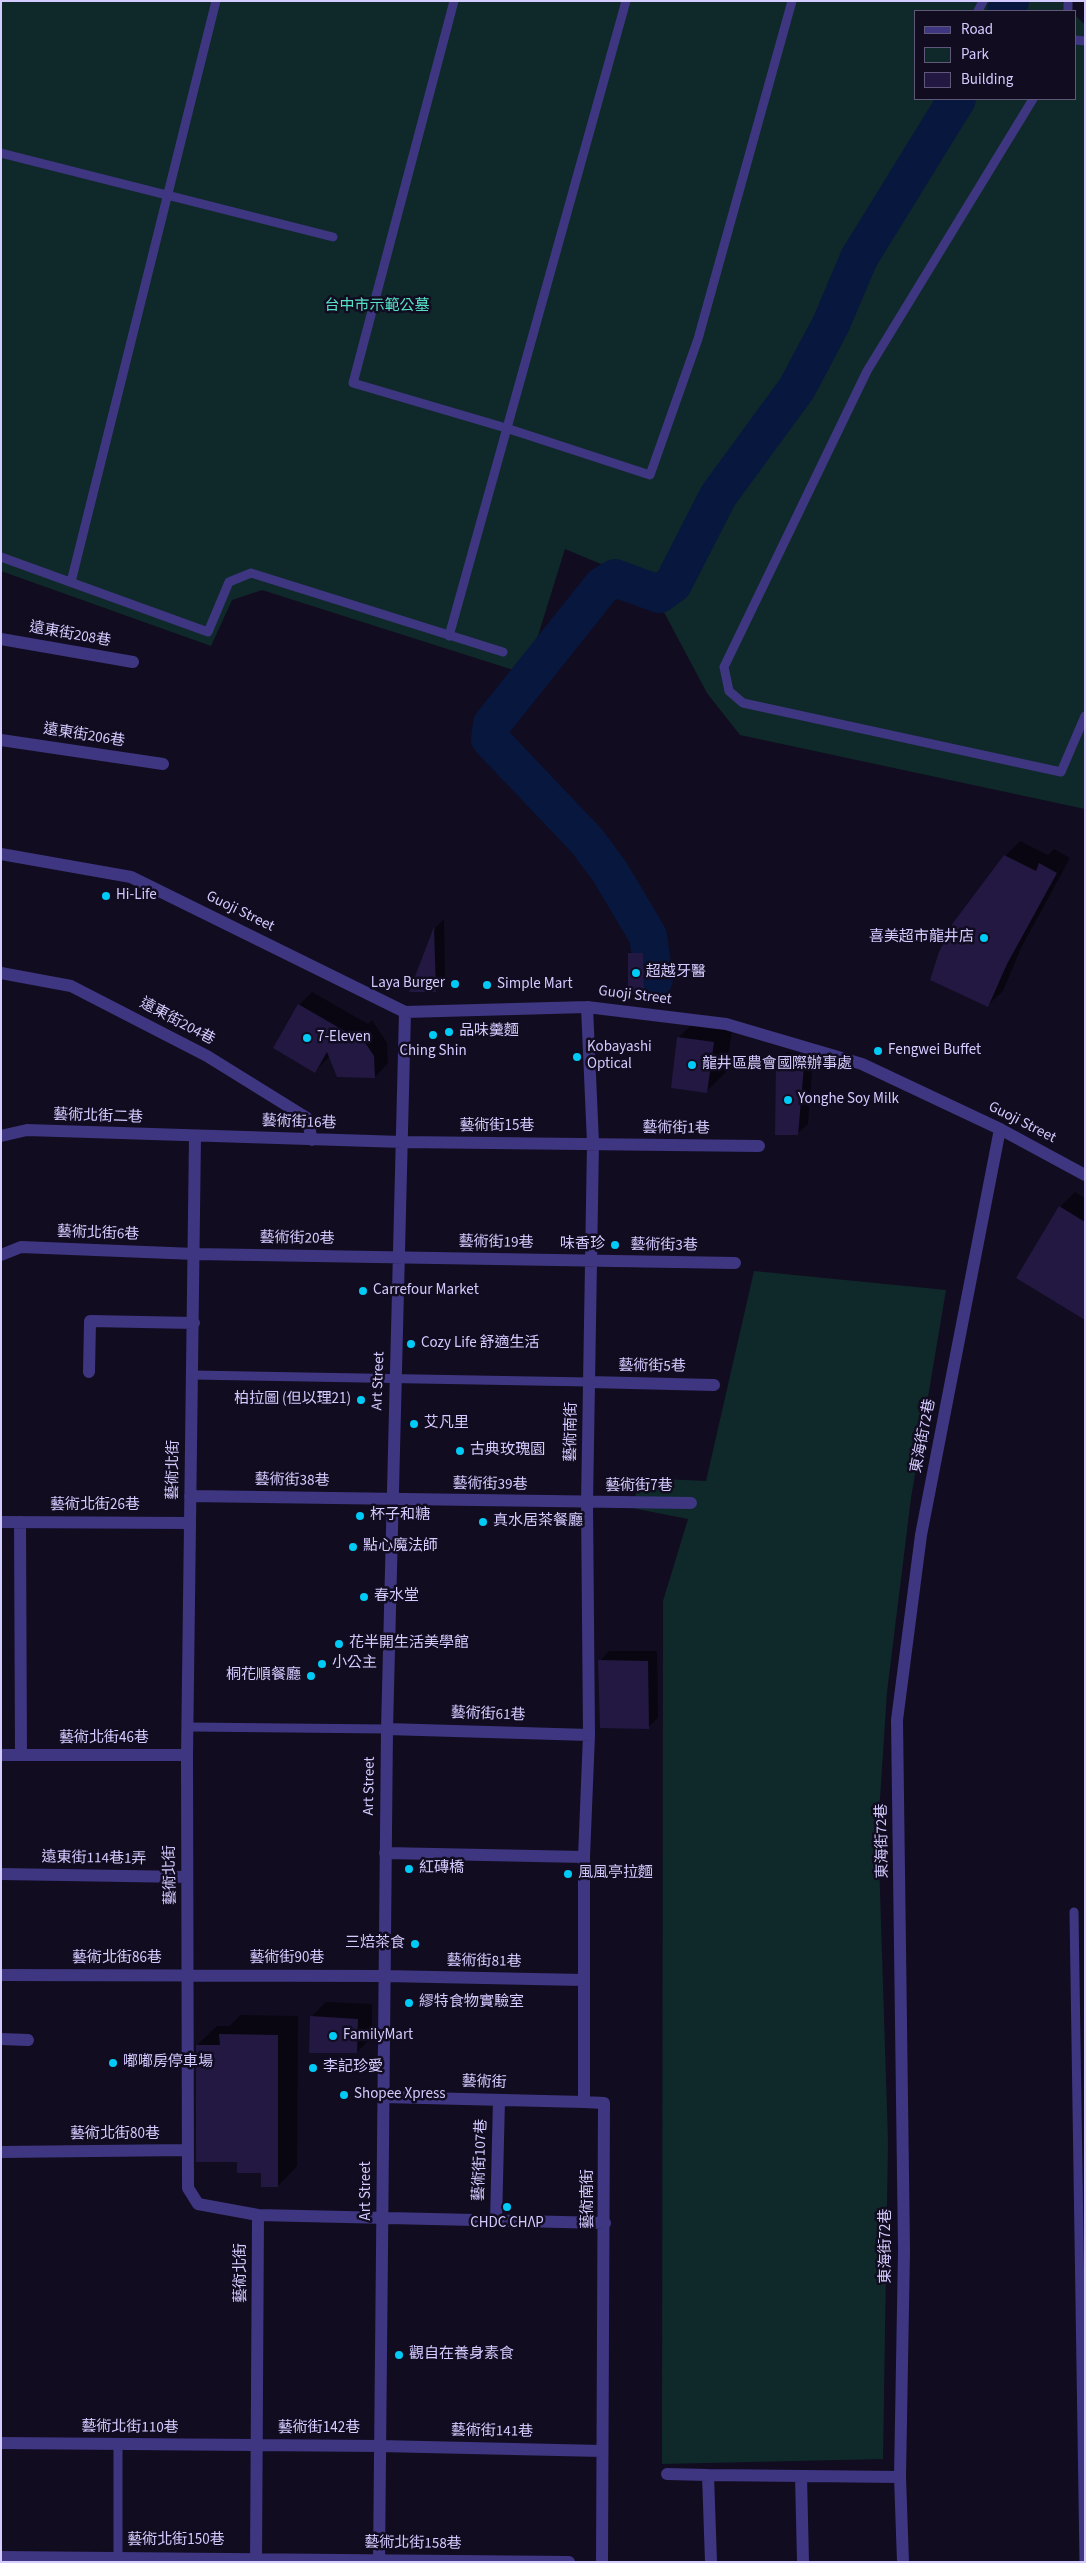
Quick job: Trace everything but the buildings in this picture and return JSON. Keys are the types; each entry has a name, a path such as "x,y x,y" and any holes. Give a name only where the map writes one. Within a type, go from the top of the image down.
{"street":[{"name":"遠東街208巷","path":"1,640 133,662"},
{"name":"遠東街206巷","path":"1,740 162,764"},
{"name":"Guoji Street","path":"1,854 131,877 405,1012 587,1007 736,1026 862,1064 1000,1129 1085,1175"},
{"name":"遠東街204巷","path":"1,973 71,986 207,1056 307,1118 312,1140"},
{"name":"藝術南街","path":"587,1007 593,1144 587,1503 589,1735 584,1857 584,2102 604,2103 605,2223 602,2562"},
{"name":"Art Street","path":"379,2561 387,1728 405,1012"},
{"name":"東海街72巷","path":"903,2562 900,2477 904,2250 897,1720 921,1535 1000,1129"},
{"name":"藝術北街二巷","path":"1,1136 26,1130 195,1136"},
{"name":"藝術街16巷","path":"195,1136 402,1142"},
{"name":"藝術北街","path":"195,1136 194,1323 189,1523 189,1727 187,1755 188,2188 198,2204 258,2215 256,2560"},
{"name":"藝術街15巷","path":"402,1142 593,1144"},
{"name":"藝術街1巷","path":"593,1144 759,1146"},
{"name":"藝術北街6巷","path":"1,1255 21,1247 195,1254"},
{"name":"藝術街20巷","path":"195,1254 399,1258"},
{"name":"藝術街19巷","path":"399,1258 592,1261"},
{"name":"藝術街3巷","path":"592,1261 735,1263"},
{"path":"89,1372 90,1321 194,1323"},
{"name":"藝術街5巷","path":"589,1382 714,1384"},
{"name":"藝術街38巷","path":"190,1496 392,1498"},
{"name":"藝術街39巷","path":"392,1498 587,1503"},
{"name":"藝術街7巷","path":"587,1503 691,1503"},
{"name":"藝術北街26巷","path":"1,1522 189,1523"},
{"path":"20,1522 21,1755"},
{"name":"藝術街61巷","path":"387,1728 589,1735"},
{"name":"藝術北街46巷","path":"1,1755 187,1755"},
{"path":"386,1853 584,1857"},
{"name":"遠東街114巷1弄","path":"1,1874 187,1877"},
{"name":"藝術北街86巷","path":"1,1975 189,1975"},
{"name":"藝術街90巷","path":"189,1975 384,1976"},
{"name":"藝術街81巷","path":"384,1976 583,1980"},
{"path":"1,2039 28,2040"},
{"name":"藝術街","path":"384,2096 584,2102"},
{"name":"藝術街107巷","path":"496,2221 499,2100"},
{"name":"藝術北街80巷","path":"1,2152 188,2150"},
{"name":"藝術街107巷","path":"258,2215 605,2223"},
{"name":"藝術北街110巷","path":"1,2443 258,2445"},
{"name":"藝術街142巷","path":"258,2445 380,2446"},
{"name":"藝術街141巷","path":"380,2446 602,2451"},
{"path":"667,2474 900,2477"},
{"path":"708,2475 711,2562"},
{"path":"800,2476 803,2562"},
{"name":"藝術北街150巷","path":"1,2557 256,2560"},
{"name":"藝術北街158巷","path":"256,2560 569,2562"}],"lane":[{"path":"71,582 216,1"},
{"path":"454,1 353,383 506,428 650,475 698,338 792,1"},
{"path":"449,636 626,1"},
{"path":"1032,100 867,371 724,667 729,691 743,703 1061,772 1085,716"},
{"path":"1,154 333,237"},
{"path":"1,557 208,632 229,582 251,573 503,652"},
{"path":"193,1374 589,1382"},
{"path":"189,1727 387,1728"},
{"path":"1074,1912 1084,2561"},
{"path":"118,2444 118,2557"}],"green space":[{"name":"台中市示範公墓","path":"1,1 1061,1 1070,10 914,10 914,100 1076,100 1076,16 1085,25 1085,809 740,735 707,693 649,584 565,549 526,674 262,590 232,600 211,646 1,571"},
{"path":"754,1271 946,1290 911,1498 887,1692 878,1829 888,2141 883,2459 662,2464 663,1601 688,1519 632,1508 640,1478 706,1481"}],"waterway":[{"path":"1006,10 1010,1"},
{"path":"654,979 648,936 610,872 587,841 490,739 492,724 602,586 615,578 659,594 673,584 718,496 797,388 831,324 859,258 956,100"}],"place":[{"name":"Hi-Life","path":"106,896"},
{"name":"喜美超市龍井店","path":"984,938"},
{"name":"超越牙醫","path":"636,973"},
{"name":"Laya Burger","path":"455,984"},
{"name":"Simple Mart","path":"487,985"},
{"name":"品味羹麵","path":"449,1032"},
{"name":"Ching Shin","path":"433,1035"},
{"name":"7-Eleven","path":"307,1038"},
{"name":"Fengwei Buffet","path":"878,1051"},
{"name":"Kobayashi Optical","path":"577,1057"},
{"name":"龍井區農會國際辦事處","path":"692,1065"},
{"name":"Yonghe Soy Milk","path":"788,1100"},
{"name":"味香珍","path":"615,1245"},
{"name":"Carrefour Market","path":"363,1291"},
{"name":"Cozy Life 舒適生活","path":"411,1344"},
{"name":"柏拉圖 (但以理21)","path":"361,1400"},
{"name":"艾凡里","path":"414,1424"},
{"name":"古典玫瑰園","path":"460,1451"},
{"name":"杯子和糖","path":"360,1516"},
{"name":"真水居茶餐廳","path":"483,1522"},
{"name":"點心魔法師","path":"353,1547"},
{"name":"春水堂","path":"364,1597"},
{"name":"花半開生活美學館","path":"339,1644"},
{"name":"小公主","path":"322,1664"},
{"name":"桐花順餐廳","path":"311,1676"},
{"name":"紅磚橋","path":"409,1869"},
{"name":"風風亭拉麵","path":"568,1874"},
{"name":"三焙茶食","path":"415,1944"},
{"name":"繆特食物實驗室","path":"409,2003"},
{"name":"FamilyMart","path":"333,2036"},
{"name":"嘟嘟房停車場","path":"113,2063"},
{"name":"李記珍愛","path":"313,2068"},
{"name":"Shopee Xpress","path":"344,2095"},
{"name":"CHDC CHΛP","path":"507,2207"},
{"name":"觀自在養身素食","path":"399,2355"}]}
